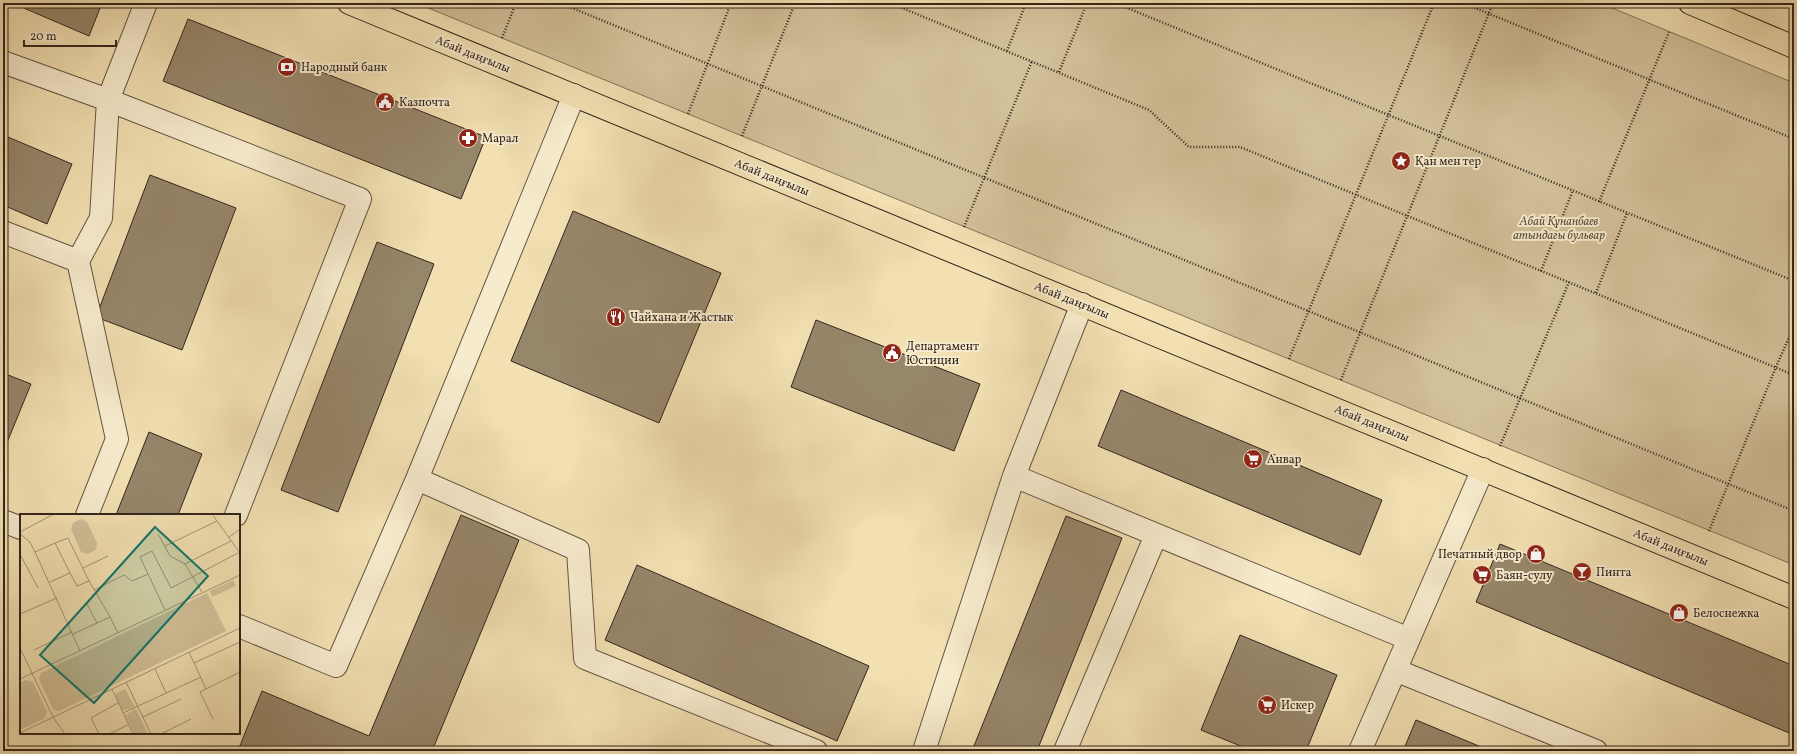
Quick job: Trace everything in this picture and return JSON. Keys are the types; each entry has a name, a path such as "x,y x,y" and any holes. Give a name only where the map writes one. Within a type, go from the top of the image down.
{"main road":[{"name":"Абай даңғылы","path":"350,3 1794,598"},
{"path":"1690,3 1794,46"}],"lane":[{"path":"87,514 117,439 78,261 101,218 108,100 146,3"},
{"path":"3,62 108,100 360,199 236,514"},
{"path":"240,626 336,666 417,480 574,96"},
{"path":"3,232 78,261"},
{"path":"924,751 1014,476 1082,304"},
{"path":"1360,751 1483,469"},
{"path":"1014,476 1408,639"},
{"path":"417,480 578,550 585,658 816,751"},
{"path":"3,521 20,528"},
{"path":"1065,751 1156,536"},
{"path":"1395,670 1596,751"}],"path":[{"path":"502,38 516,3"},
{"path":"560,3 1794,511"},
{"path":"688,114 731,3"},
{"path":"742,136 795,3"},
{"path":"890,3 1149,110 1189,147 1240,147 1794,375"},
{"path":"1007,51 1026,3"},
{"path":"1059,72 1087,3"},
{"path":"1115,3 1794,281"},
{"path":"1289,359 1434,3"},
{"path":"1463,3 1794,139"},
{"path":"1341,380 1493,3"},
{"path":"1599,202 1669,32"},
{"path":"964,227 1032,61"},
{"path":"1541,271 1573,190"},
{"path":"1596,293 1628,213"},
{"path":"1500,446 1569,282"},
{"path":"1709,531 1794,326"}],"green space":[{"name":"Абай Құнанбаев атындағы бульвар","path":"416,3 1600,3 1794,83 1794,565"}],"building":[{"path":"12,3 102,3 89,36"},
{"path":"188,19 486,137 461,199 163,81"},
{"path":"3,135 72,164 47,224 3,205"},
{"path":"150,175 236,208 182,350 96,317"},
{"name":"Чайхана и Жастык","path":"573,211 721,273 659,423 511,361"},
{"path":"377,242 434,264 338,512 281,490"},
{"path":"816,320 980,384 954,451 791,387"},
{"path":"3,373 31,384 6,445 3,443"},
{"path":"1121,390 1382,500 1360,555 1098,446"},
{"path":"149,432 202,454 178,514 116,514"},
{"path":"461,515 519,540 432,751 247,751 239,748 262,691 369,736"},
{"path":"1066,516 1122,538 1037,751 972,751"},
{"path":"1500,544 1794,666 1794,735 1476,602"},
{"path":"637,565 869,666 837,741 605,640"},
{"path":"1240,635 1337,675 1306,751 1253,751 1201,730"},
{"path":"1416,720 1491,751 1403,751"}],"place":[{"name":"Народный банк","path":"287,67"},
{"name":"Казпочта","path":"385,102"},
{"name":"Марал","path":"468,138"},
{"name":"Қан мен тер","path":"1401,161"},
{"name":"Чайхана и Жастык","path":"616,317"},
{"name":"Департамент Юстиции","path":"892,353"},
{"name":"Анвар","path":"1253,459"},
{"name":"Печатный двор","path":"1536,554"},
{"name":"Пинта","path":"1582,572"},
{"name":"Баян-сулу","path":"1482,575"},
{"name":"Белоснежка","path":"1679,613"},
{"name":"Искер","path":"1267,705"}]}
